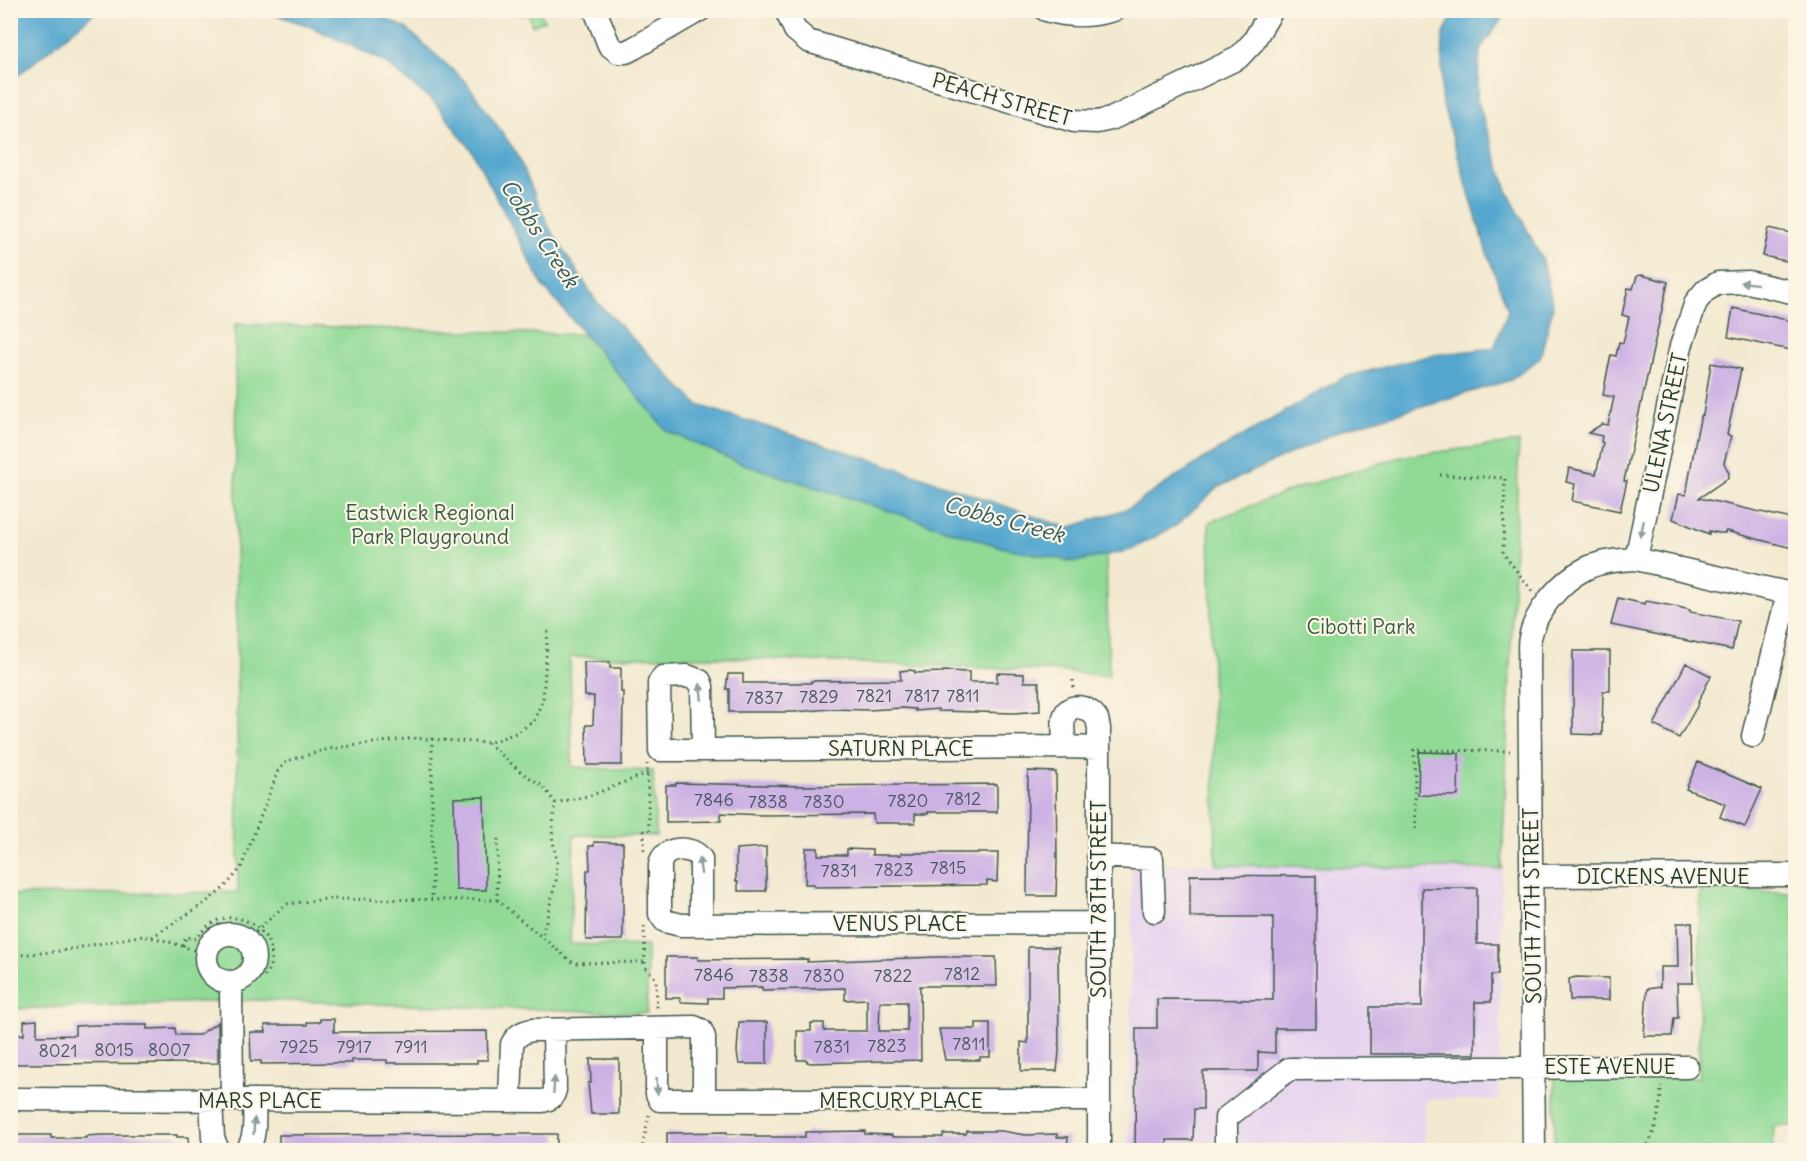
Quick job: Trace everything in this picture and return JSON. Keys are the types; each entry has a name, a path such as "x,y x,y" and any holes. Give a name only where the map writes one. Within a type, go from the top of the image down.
{"street":[{"path":"595,10 609,45 618,52 626,52 634,48 700,10"},
{"name":"PEACH STREET","path":"786,10 795,30 808,40 1074,122 1085,123 1097,122 1124,113 1238,58 1253,42 1272,10"},
{"path":"1046,10 1080,17 1113,10"},
{"name":"ULENA STREET","path":"1636,559 1681,346 1696,302 1705,291 1718,283 1748,282 1796,293"},
{"name":"SOUTH 77TH STREET","path":"1534,1150 1529,662 1530,638 1539,615 1560,589 1584,569 1615,560 1636,559 1792,594"},
{"path":"1753,736 1792,594"},
{"name":"SATURN PLACE","path":"703,750 700,681 687,676 663,677 659,683 660,750 703,750 1065,747 1099,748"},
{"name":"SOUTH 78TH STREET","path":"1065,747 1064,718 1067,711 1073,707 1080,707 1091,712 1097,719 1099,748 1099,1150"},
{"path":"1098,856 1152,859 1154,911"},
{"name":"DICKENS AVENUE","path":"1531,876 1796,875"},
{"name":"VENUS PLACE","path":"701,924 1098,922"},
{"path":"222,935 253,935 254,966 243,979 231,982 217,978 211,971 207,955 213,942 222,935"},
{"path":"218,1150 213,1138 232,1100 231,982"},
{"path":"510,1100 512,1044 523,1032 694,1027 701,1030 704,1036 704,1100"},
{"path":"657,1028 657,1094 660,1100"},
{"name":"MARS PLACE","path":"10,1099 543,1101 554,1095 554,1030"},
{"name":"ESTE AVENUE","path":"1226,1150 1226,1118 1289,1069 1687,1066"},
{"path":"232,1100 254,1132 247,1150"},
{"name":"MERCURY PLACE","path":"660,1100 1098,1100"}],"path":[{"path":"1440,475 1505,478 1503,553 1545,607"},
{"path":"152,937 205,903 224,888 241,868 278,771 287,761 328,749 412,738 488,743 516,733 534,721 543,699 548,629"},
{"path":"432,738 432,900"},
{"path":"488,743 521,772 544,787 555,803 552,836 557,862 556,880 542,937"},
{"path":"1416,829 1414,750 1530,751"},
{"path":"555,803 592,795 648,773"},
{"path":"497,900 498,835"},
{"path":"253,935 286,904 326,899 497,900 573,963 645,962"},
{"path":"183,946 186,937 196,939 212,922 229,917 251,923 253,935"},
{"path":"253,935 268,943 272,957 269,971 264,977"},
{"path":"10,956 61,951 139,936 152,937 207,955"},
{"path":"1646,1150 1659,1109 1661,1066"},
{"path":"645,1150 642,1148 650,1114 660,1100"}],"shaded area":[{"path":"1132,863 1502,869 1499,1100 1425,1099 1424,1147 1250,1144 1249,1150 1129,1150"}],"green space":[{"path":"520,11 540,11 544,21 532,26 528,13 521,15"},
{"name":"Eastwick Regional Park Playground","path":"235,324 596,335 692,440 1106,555 1109,676 1058,671 712,657 570,657 572,767 653,771 656,836 574,835 570,944 647,946 647,1013 258,1000 11,1009 10,895 238,892"},
{"name":"Cibotti Park","path":"1519,442 1502,869 1216,865 1209,522 1295,489 1404,456"},
{"path":"1700,891 1795,892 1795,1126 1774,1126 1773,1150 1554,1150 1555,1076 1699,1077"}],"water":[{"path":"11,10 97,10 97,11 11,81"},
{"name":"Cobbs Creek","path":"265,11 371,11 407,29 466,82 516,152 549,227 596,301 698,405 882,463 1068,528 1129,508 1205,458 1344,377 1433,355 1494,348 1508,310 1486,250 1441,99 1443,36 1454,11 1510,11 1506,13 1480,49 1477,99 1507,190 1543,261 1553,307 1540,358 1511,380 1343,429 1217,488 1177,525 1131,550 1075,562 1001,547 740,463 667,431 543,286 472,151 436,104 383,61 309,26"}],"building":[{"path":"1769,228 1796,234 1796,263 1763,256"},
{"path":"1637,276 1668,282 1624,481 1627,481 1620,511 1572,501 1575,484 1566,482 1569,468 1596,474 1603,443 1601,442 1602,436 1588,433 1602,424 1608,425 1614,397 1603,395 1608,368 1611,355 1616,356 1619,342 1623,343 1629,317 1622,315 1628,288 1633,289"},
{"path":"1733,308 1796,322 1796,351 1728,337"},
{"path":"1711,363 1741,369 1727,435 1731,436 1724,463 1729,473 1728,478 1699,498 1796,520 1796,549 1726,531 1719,533 1709,531 1709,534 1673,519 1679,494 1686,495 1697,433 1701,415 1703,415"},
{"path":"1618,598 1645,604 1646,601 1678,607 1690,610 1690,612 1738,621 1732,650 1611,625"},
{"path":"1573,651 1610,651 1610,691 1603,691 1602,735 1573,734"},
{"path":"584,662 610,662 610,668 621,668 622,765 587,765 586,725 593,725 594,696 585,696"},
{"path":"1686,663 1711,676 1679,738 1654,725"},
{"path":"909,670 915,673 969,672 969,682 997,682 997,673 1024,674 1024,682 1039,682 1040,711 1015,713 938,711 938,709 915,711 915,709 901,708 729,712 729,689 726,689 728,674 743,674 743,683 811,683 811,681 901,680 900,671"},
{"path":"1419,752 1459,753 1458,796 1418,795"},
{"path":"1698,762 1762,789 1745,827 1720,817 1725,804 1686,789"},
{"path":"1028,771 1056,772 1056,896 1027,896"},
{"path":"676,783 803,786 997,784 997,812 928,812 928,814 915,814 915,823 874,823 873,814 721,813 721,821 666,822 666,785 676,785"},
{"path":"484,797 486,890 456,890 454,798"},
{"path":"594,842 623,843 623,940 586,940 587,870 590,870 589,846 594,846"},
{"path":"766,847 766,891 738,891 736,849"},
{"path":"806,848 818,848 818,855 847,855 847,849 872,850 872,855 998,853 997,882 987,881 987,885 814,887 814,884 805,884"},
{"path":"1190,875 1316,876 1316,1028 1275,1028 1275,1053 1258,1052 1258,1071 1203,1071 1203,1109 1194,1109 1193,1140 1167,1140 1167,1150 1135,1150 1136,1028 1157,1028 1157,999 1273,1000 1273,917 1190,917"},
{"path":"1422,888 1477,888 1477,944 1498,944 1498,975 1491,975 1491,1002 1475,1002 1475,1054 1370,1054 1370,1007 1422,1007"},
{"path":"1677,923 1692,923 1693,983 1677,983 1678,1018 1674,1018 1672,1036 1644,1036 1647,989 1660,987 1660,967 1678,967"},
{"path":"1028,947 1058,947 1059,1052 1057,1071 1021,1071 1021,1042 1028,1043"},
{"path":"666,957 698,957 698,960 808,959 807,962 996,957 997,986 920,986 921,1060 811,1063 807,1060 797,1060 797,1031 811,1031 811,1023 824,1023 824,1031 867,1031 867,999 845,1000 845,988 762,990 762,987 722,988 722,998 708,998 708,1003 681,1002 680,998 666,998","holes":["880,1002 907,1002 907,1031 879,1031"]},
{"path":"1576,977 1609,978 1609,1000 1570,1000 1569,979"},
{"path":"320,1019 334,1019 334,1032 487,1031 488,1060 477,1060 477,1063 387,1063 387,1060 352,1060 352,1063 261,1064 261,1061 251,1061 250,1032 266,1032 265,1025 307,1025 307,1022 320,1022"},
{"path":"37,1020 37,1036 75,1035 75,1026 94,1025 147,1025 147,1029 175,1028 176,1035 199,1035 218,1022 218,1063 10,1064 11,1032 24,1035 24,1021"},
{"path":"739,1022 767,1022 767,1064 739,1064 737,1052"},
{"path":"976,1023 990,1023 990,1057 980,1057 980,1060 945,1060 939,1029 976,1029"},
{"path":"590,1059 619,1059 619,1114 591,1114 588,1083 591,1083"},
{"path":"865,1131 865,1134 892,1135 892,1137 943,1137 943,1134 966,1134 967,1131 1002,1131 1025,1135 1057,1134 1057,1137 1068,1137 1067,1150 667,1150 667,1133 727,1132 727,1134 755,1135 755,1137 805,1137 805,1132"},
{"path":"557,1134 557,1150 279,1150 279,1135"},
{"path":"15,1135 86,1138 86,1136 101,1135 177,1135 177,1137 188,1137 189,1150 10,1150 10,1138 15,1138"}]}
